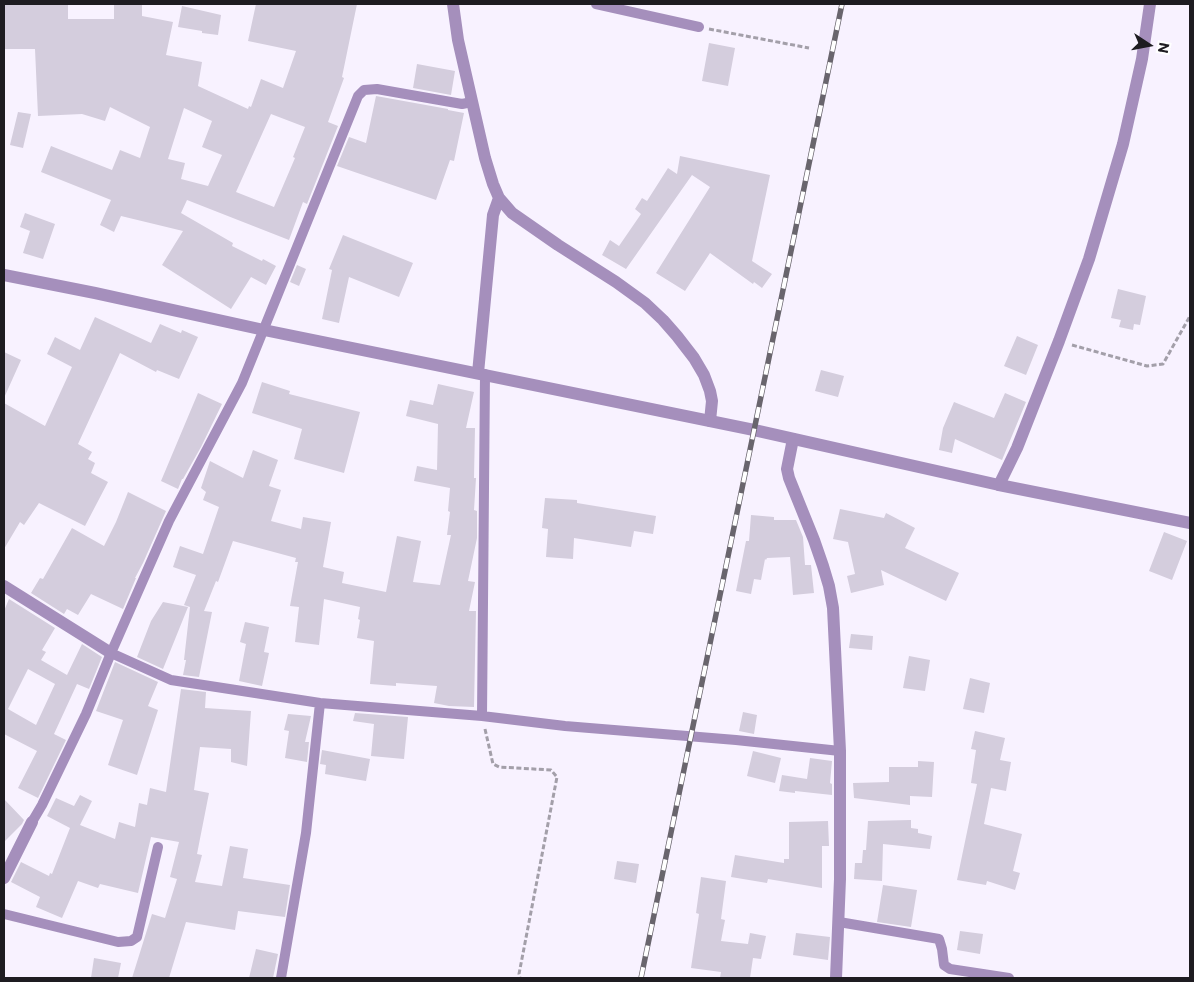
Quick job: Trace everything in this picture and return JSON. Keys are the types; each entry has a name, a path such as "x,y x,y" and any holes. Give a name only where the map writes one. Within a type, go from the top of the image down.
{"street":[{"path":"452,4 458,40 485,158 499,198 512,213 616,282 645,303 663,320 694,358 704,375 712,401 710,422"},
{"path":"999,485 1017,448 1059,341 1088,259 1122,144 1142,59 1150,4"},
{"path":"481,374 493,215 499,198"},
{"path":"4,276 95,292 264,330 793,439 999,485 1190,523"},
{"path":"793,439 787,469 789,478 823,566 833,608 840,751 840,879 836,978"},
{"path":"4,586 111,653"},
{"path":"4,878 32,822"}],"lane":[{"path":"596,4 699,26"},
{"path":"32,822 86,714 169,521 242,383 358,96 364,90 377,89 462,104 472,102"},
{"path":"481,374 482,716"},
{"path":"111,653 171,680 320,703 482,716 565,726 736,740 840,751"},
{"path":"282,978 306,833 320,703"},
{"path":"4,914 118,942 131,941 137,936 158,847"},
{"path":"839,922 939,939 944,965 950,969 1009,978"}],"path":[{"path":"699,26 809,48"},
{"path":"1059,341 1147,366 1163,364 1190,316"},
{"path":"482,716 493,764 499,767 551,770 557,778 519,974 520,978"}],"building":[{"path":"4,4 68,4 68,19 114,19 114,4 142,4 142,16 173,22 166,55 202,62 198,86 248,109 249,106 251,107 261,79 283,88 296,51 248,41 256,4 357,4 342,77 344,78 328,122 338,126 307,204 303,202 289,240 187,200 181,213 233,243 232,246 276,266 266,285 251,277 231,309 162,265 183,231 121,216 114,232 100,225 111,200 41,172 51,146 112,170 120,150 140,158 150,127 110,107 105,121 82,114 38,116 35,49 4,49","holes":["184,108 212,121 202,147 222,155 208,186 181,179 185,163 168,159","271,114 305,127 293,157 295,158 274,207 236,192"]},
{"path":"182,6 221,15 218,35 178,27"},
{"path":"709,43 735,48 728,86 702,81"},
{"path":"417,64 455,71 451,95 413,88"},
{"path":"376,96 464,113 454,161 450,160 436,200 337,166 349,137 366,143"},
{"path":"18,112 31,114 23,148 10,145"},
{"path":"680,156 770,175 752,261 772,274 762,288 754,282 753,284 710,253 685,291 656,273 710,187 692,175 626,269 602,255 610,240 619,246 641,214 635,209 642,198 647,201 668,168 677,174"},
{"path":"25,213 55,224 43,259 23,253 30,231 20,227"},
{"path":"343,235 413,263 399,297 349,277 339,323 322,319 332,270 329,269"},
{"path":"297,265 306,269 299,286 290,282"},
{"path":"1118,289 1146,296 1140,325 1134,324 1133,330 1119,327 1121,320 1111,318"},
{"path":"95,317 151,343 160,324 181,333 182,330 198,337 179,379 157,370 156,372 120,353 78,444 92,452 88,459 95,463 91,473 108,482 85,526 39,503 24,525 20,522 4,549 4,403 45,426 72,367 47,354 55,337 80,350"},
{"path":"1017,336 1038,345 1026,375 1004,366"},
{"path":"4,352 21,360 4,398"},
{"path":"821,370 844,376 838,397 815,391"},
{"path":"262,382 290,391 289,394 360,412 344,473 294,459 302,429 252,413"},
{"path":"438,384 474,392 466,428 475,428 474,478 476,478 474,510 477,511 477,538 468,581 475,582 469,611 476,611 474,707 434,703 437,686 396,683 396,686 370,684 374,641 357,638 360,607 324,599 319,645 295,642 299,607 290,606 298,562 295,562 296,558 233,541 218,582 216,581 204,611 212,612 199,677 183,675 190,607 184,605 196,575 173,567 180,546 203,554 219,507 203,500 206,492 201,488 210,461 243,478 253,450 278,460 269,486 281,490 271,521 301,529 303,517 331,522 323,567 344,572 342,583 386,592 397,536 421,541 413,582 440,585 451,535 447,535 450,512 448,511 450,488 414,481 417,466 437,470 438,424 406,416 410,400 433,405"},
{"path":"198,393 222,404 178,489 161,481"},
{"path":"1005,393 1026,402 1002,460 955,439 952,453 939,450 943,428 954,402 994,418"},
{"path":"128,492 166,511 123,609 91,594 78,615 67,609 64,614 31,593 40,578 43,579 72,528 104,546"},
{"path":"545,498 577,500 577,503 656,516 653,534 634,531 631,547 574,538 573,559 546,557 548,529 542,528"},
{"path":"840,509 884,518 886,513 915,528 905,548 959,573 946,601 881,570 884,585 851,593 847,576 855,574 848,542 833,539"},
{"path":"751,515 774,517 774,520 796,520 803,537 805,565 811,565 814,593 793,595 790,557 765,559 761,580 754,579 751,594 736,591 746,541 749,541"},
{"path":"1164,532 1187,541 1172,580 1149,571"},
{"path":"9,599 55,628 42,650 46,652 41,660 67,675 82,644 102,657 89,689 77,684 54,734 66,740 38,798 18,788 37,751 4,734 4,611","holes":["28,669 55,684 36,725 8,709"]},
{"path":"163,602 188,607 163,669 137,657 151,621"},
{"path":"245,622 269,627 264,652 269,653 262,686 239,681 246,644 240,642"},
{"path":"851,634 873,636 872,650 849,648"},
{"path":"909,656 930,660 925,691 903,688"},
{"path":"115,662 158,682 148,706 158,710 137,775 108,765 123,720 96,711"},
{"path":"970,678 990,683 984,713 963,709"},
{"path":"181,689 206,692 205,708 251,711 247,766 231,762 231,749 200,747 194,790 209,793 197,854 202,855 195,882 222,886 230,846 248,849 243,878 290,885 285,917 238,911 235,930 186,922 169,978 132,978 152,914 165,918 177,879 170,877 179,842 151,837 138,893 100,884 98,888 78,881 62,918 36,907 40,897 11,882 21,862 49,876 50,873 52,874 70,828 47,816 56,798 74,806 80,795 92,801 80,825 115,839 119,822 135,827 139,803 147,805 150,788 166,792"},
{"path":"743,712 757,715 754,734 739,731"},
{"path":"355,713 408,717 404,759 371,756 374,724 353,721"},
{"path":"288,714 311,716 305,742 309,742 307,762 285,758 289,731 284,730"},
{"path":"975,731 1005,738 1000,760 1011,762 1006,791 991,788 984,824 1022,834 1013,871 1020,873 1015,890 987,881 986,885 957,880 977,784 971,783 976,750 971,749"},
{"path":"322,750 370,759 366,781 325,774 326,765 320,764"},
{"path":"753,751 781,758 775,783 747,776"},
{"path":"810,758 832,761 830,783 832,784 832,795 779,791 782,775 807,779"},
{"path":"918,761 934,762 932,797 910,796 910,805 854,798 853,783 889,782 889,767 918,767"},
{"path":"4,799 24,820 4,842"},
{"path":"911,820 911,828 918,829 918,833 932,836 930,849 883,844 882,881 854,879 855,863 862,863 863,850 866,850 868,821"},
{"path":"828,821 829,846 822,846 822,888 768,879 767,883 731,877 735,855 784,863 784,859 789,859 789,822"},
{"path":"617,861 639,864 636,883 614,879"},
{"path":"701,877 726,881 721,919 725,920 721,941 748,944 750,933 766,936 761,959 753,958 750,978 720,978 721,972 691,968 699,914 696,913"},
{"path":"883,885 917,890 911,927 877,922"},
{"path":"960,931 983,934 980,954 957,950"},
{"path":"796,933 830,937 828,960 793,955"},
{"path":"256,949 278,954 273,978 249,978"},
{"path":"94,958 121,963 118,978 91,978"}],"railway":[{"path":"641,978 842,4"}]}
